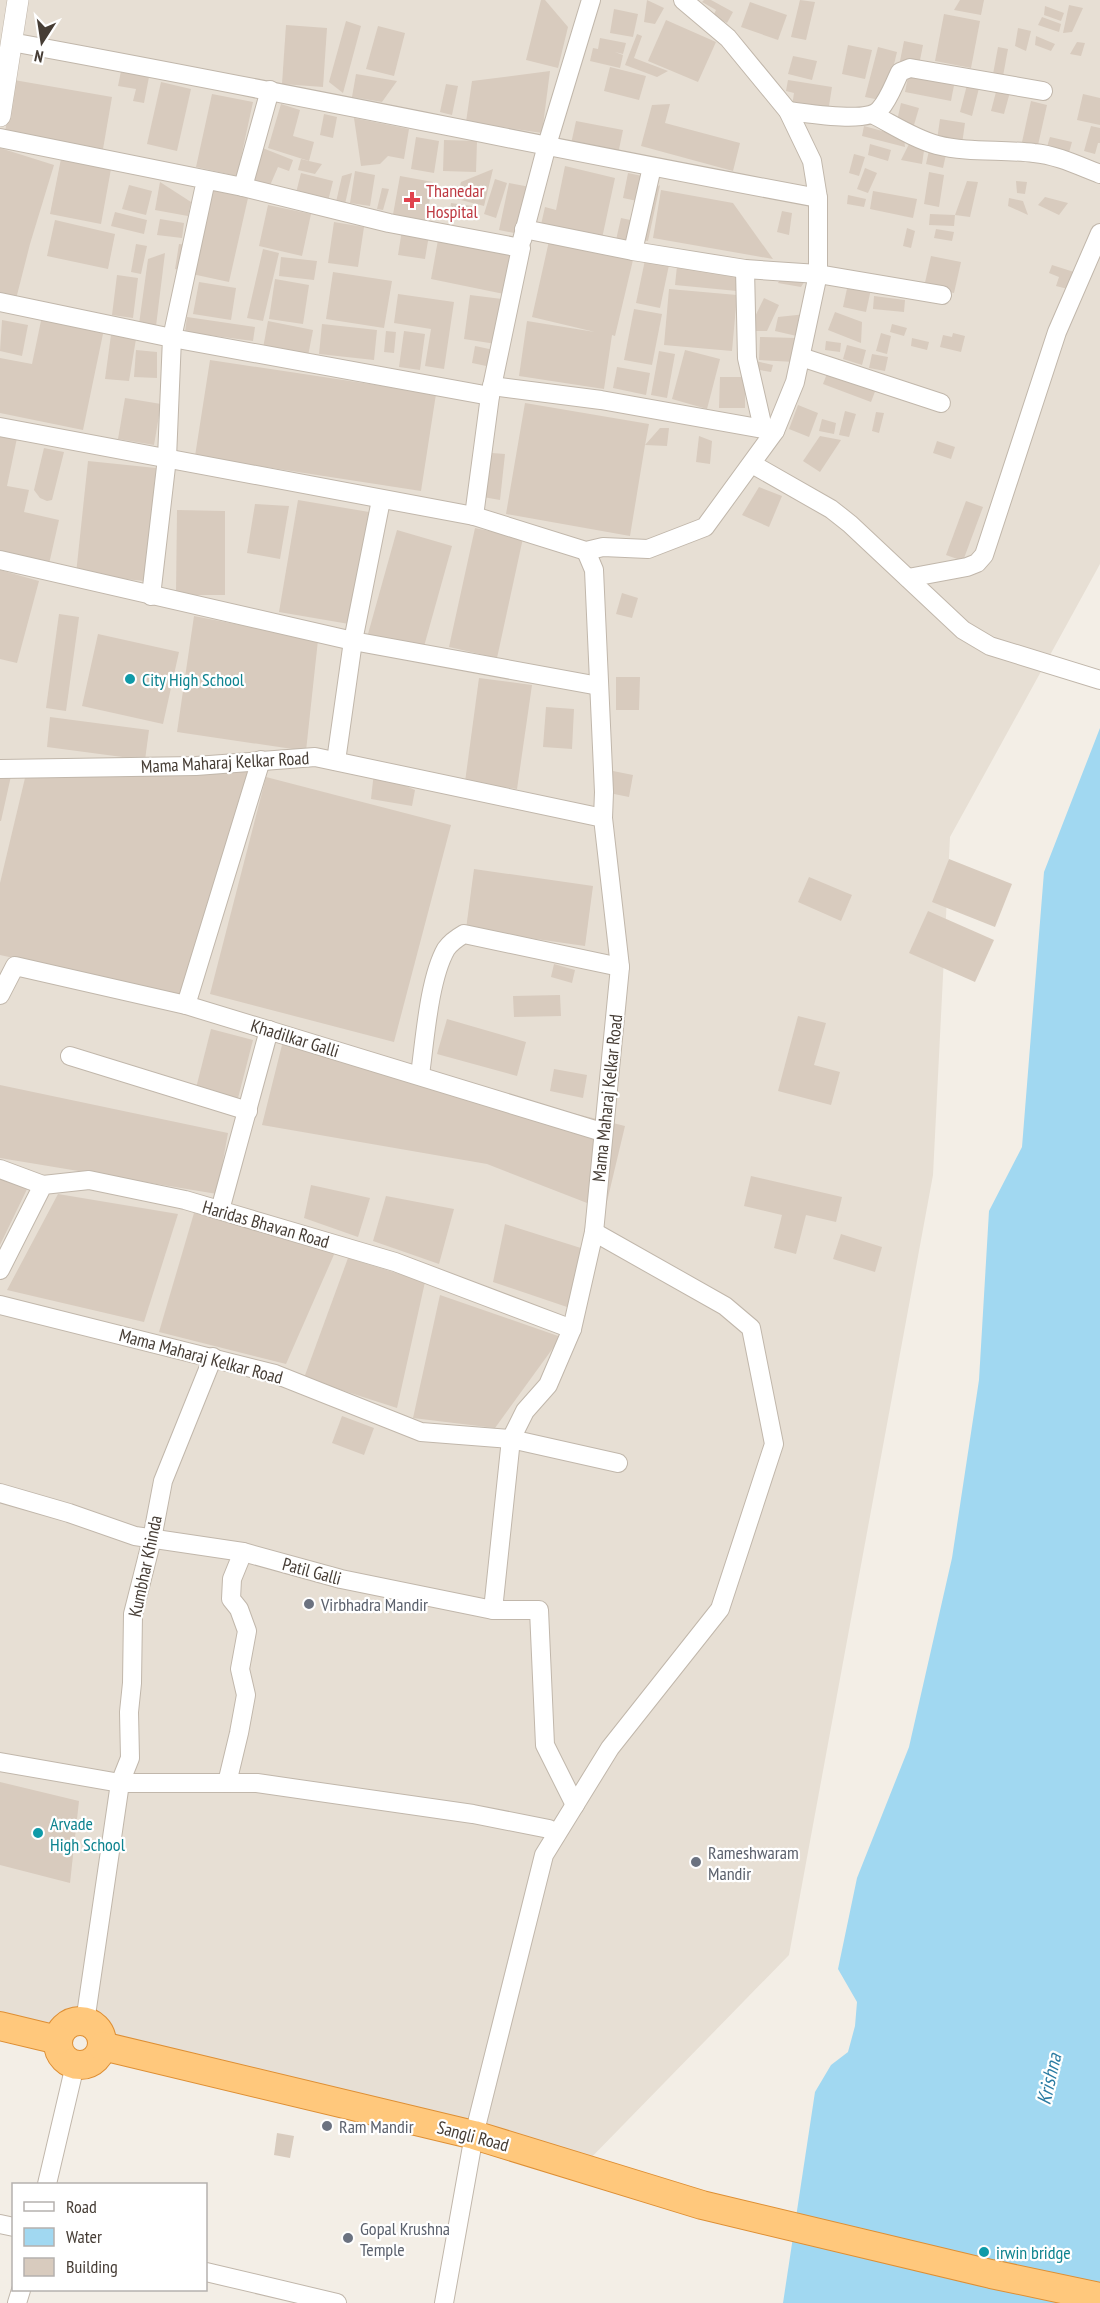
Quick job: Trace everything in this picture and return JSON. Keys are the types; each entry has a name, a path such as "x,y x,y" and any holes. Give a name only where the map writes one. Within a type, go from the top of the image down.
{"highway":[{"path":"85,2022 96,2028 100,2034 102,2046 100,2053 90,2063 75,2065 64,2058 58,2046 58,2040 65,2027 85,2022"},
{"path":"0,2026 58,2040"},
{"name":"Sangli Road","path":"102,2046 474,2135 702,2205 991,2274 1100,2297"}],"street":[{"path":"0,116 18,0"},
{"path":"474,516 491,391 524,229 591,0"},
{"path":"0,427 474,516 586,551 603,547 648,549 705,527 752,464 795,382 818,274 818,198 812,161 788,111 728,38 683,0"},
{"path":"11,42 270,90 818,198"},
{"path":"788,111 861,117 874,115 881,109 900,72 909,68 1043,91"},
{"path":"243,187 270,90"},
{"path":"874,115 910,135 938,145 1036,153 1056,157 1100,174"},
{"path":"0,138 243,187 389,223 521,248"},
{"path":"633,251 652,167"},
{"path":"152,596 167,458 172,338 206,180"},
{"path":"524,229 633,251 745,269 818,274 942,295"},
{"path":"908,578 977,564 984,555 1058,332 1100,233"},
{"path":"745,269 747,358 769,429"},
{"path":"0,302 172,338 491,391 602,400 769,429"},
{"path":"801,357 941,403"},
{"path":"752,464 831,509 963,630 990,646 1100,680"},
{"path":"336,761 353,641 381,500"},
{"path":"586,551 594,570 604,792 603,818"},
{"path":"0,560 353,641 599,686"},
{"name":"Mama Maharaj Kelkar Road","path":"0,769 196,766 306,757 336,761 603,818 620,967 609,1094 602,1131 594,1232 572,1329 548,1385 525,1411 511,1439 421,1432 275,1374 0,1305"},
{"path":"186,1005 261,760"},
{"path":"420,1075 435,978 446,950 454,939 464,934 620,967"},
{"name":"Khadilkar Galli","path":"0,994 8,965 186,1005 602,1131"},
{"path":"220,1210 269,1030"},
{"path":"70,1056 248,1111"},
{"path":"0,1169 43,1185 0,1270"},
{"name":"Haridas Bhavan Road","path":"43,1185 89,1180 185,1200 395,1262 572,1329"},
{"path":"444,2303 474,2135 544,1855 610,1748 720,1609 774,1444 751,1328 725,1306 594,1232"},
{"name":"Kumbhar Khinda","path":"85,2022 120,1783 130,1758 129,1712 132,1683 133,1614 152,1539 163,1481 213,1357"},
{"path":"493,1610 511,1439 618,1463"},
{"name":"Patil Galli","path":"0,1493 69,1513 135,1536 243,1552 341,1579 493,1610 539,1611 545,1745 575,1805"},
{"path":"227,1783 240,1733 246,1695 240,1669 248,1631 231,1599 232,1579 243,1552"},
{"path":"0,1762 120,1783 257,1783 473,1814 549,1829 556,1835"},
{"path":"47,2183 75,2065"},
{"path":"207,2272 337,2303"}],"shaded area":[{"path":"0,0 1100,0 1100,564 950,837 933,1175 789,1955 582,2167 65,2027 0,2014"}],"water":[{"name":"Krishna","path":"1100,728 1100,2303 783,2303 815,2092 831,2065 848,2052 855,2026 857,2002 838,1969 857,1878 909,1747 952,1558 979,1380 989,1211 1022,1147 1044,872"}],"building":[{"path":"541,0 545,0 568,27 558,68 526,60"},
{"path":"647,0 664,8 655,24 644,22"},
{"path":"711,0 733,12 727,23 713,16 716,10 702,2"},
{"path":"800,0 815,2 806,40 791,37"},
{"path":"960,0 984,0 981,15 954,10"},
{"path":"750,2 787,15 778,40 741,27"},
{"path":"1069,5 1083,8 1072,32 1063,33"},
{"path":"1045,6 1064,13 1061,21 1044,15"},
{"path":"614,9 638,14 633,37 610,33"},
{"path":"944,14 980,21 971,68 935,61"},
{"path":"1042,17 1061,24 1059,32 1038,25"},
{"path":"666,20 716,42 698,82 648,61"},
{"path":"346,21 361,26 343,93 329,82"},
{"path":"286,25 327,28 323,87 282,84"},
{"path":"378,26 405,33 394,76 366,69"},
{"path":"1018,28 1031,31 1026,51 1015,46"},
{"path":"637,34 642,36 634,58 668,71 657,77 625,65"},
{"path":"1036,36 1055,44 1051,51 1035,45"},
{"path":"600,38 626,43 623,54 615,52 623,55 620,68 590,61 593,48 598,49"},
{"path":"904,41 923,45 919,65 900,61"},
{"path":"1077,42 1085,43 1081,56 1070,54"},
{"path":"848,45 872,50 865,79 842,74"},
{"path":"878,47 897,52 885,101 865,97"},
{"path":"998,47 1008,49 1003,76 993,74"},
{"path":"793,56 817,61 812,80 788,74"},
{"path":"610,67 646,76 639,100 604,91"},
{"path":"121,71 149,77 144,103 133,101 136,89 118,86"},
{"path":"550,71 542,133 466,122 472,81"},
{"path":"909,72 955,80 951,101 905,92"},
{"path":"356,74 397,81 382,102 352,97"},
{"path":"14,80 112,97 103,149 5,132"},
{"path":"788,80 832,87 828,112 792,106 794,93 786,91"},
{"path":"968,81 980,84 972,116 960,112"},
{"path":"161,82 191,89 177,151 147,144"},
{"path":"446,84 458,86 452,115 440,112"},
{"path":"997,88 1010,92 1004,114 991,111"},
{"path":"212,94 253,102 237,176 196,167"},
{"path":"1083,94 1100,98 1100,125 1077,120"},
{"path":"1031,101 1047,105 1038,145 1022,142"},
{"path":"901,103 919,108 914,125 897,121"},
{"path":"281,104 300,110 293,136 314,142 309,161 268,148"},
{"path":"670,104 665,123 740,143 733,171 641,146 652,105"},
{"path":"324,114 337,117 333,138 320,135"},
{"path":"354,118 409,129 404,159 388,156 380,164 361,166"},
{"path":"940,119 965,123 962,144 937,140"},
{"path":"576,121 623,130 618,154 571,144"},
{"path":"864,126 904,137 905,147 862,136"},
{"path":"1091,126 1100,128 1100,143 1098,143 1095,154 1084,151"},
{"path":"416,137 439,141 434,173 411,169"},
{"path":"1050,137 1072,142 1068,156 1046,150"},
{"path":"444,140 477,141 476,172 443,171"},
{"path":"910,142 925,144 922,164 901,160"},
{"path":"870,144 891,150 888,161 868,155"},
{"path":"930,146 947,150 943,168 926,164"},
{"path":"260,147 293,160 289,171 278,167 268,190 247,182"},
{"path":"0,148 54,165 16,299 0,295"},
{"path":"854,154 865,157 859,176 849,173"},
{"path":"61,159 111,169 101,224 50,214"},
{"path":"301,159 322,164 315,174 298,170"},
{"path":"565,166 615,178 601,243 540,229 545,207 556,210"},
{"path":"865,168 877,173 868,193 857,189"},
{"path":"493,169 484,206 457,199 461,182"},
{"path":"355,171 375,175 370,206 350,203"},
{"path":"929,172 944,175 939,207 924,204"},
{"path":"301,173 333,181 328,201 296,193"},
{"path":"352,173 345,204 336,202 342,176"},
{"path":"628,173 647,177 642,202 623,198"},
{"path":"400,176 433,182 425,226 392,220"},
{"path":"495,179 507,183 496,218 484,214"},
{"path":"967,181 978,182 970,217 955,215"},
{"path":"1016,181 1027,182 1025,194 1017,193"},
{"path":"160,182 191,202 188,216 155,210"},
{"path":"509,183 530,187 519,234 499,230"},
{"path":"129,185 152,191 146,215 122,209"},
{"path":"660,185 648,241 643,240 654,189"},
{"path":"382,188 389,189 383,210 377,209"},
{"path":"211,189 248,198 229,282 192,274"},
{"path":"661,190 733,203 773,259 653,238"},
{"path":"873,191 917,199 913,218 870,209"},
{"path":"848,195 866,199 864,207 847,204"},
{"path":"1045,197 1068,203 1059,215 1038,205"},
{"path":"1009,198 1023,201 1028,215 1008,206"},
{"path":"451,203 472,206 471,220 449,218"},
{"path":"268,205 311,214 302,256 259,246"},
{"path":"782,211 792,213 789,235 777,232"},
{"path":"115,212 147,220 144,234 111,226"},
{"path":"930,214 955,215 954,226 929,225"},
{"path":"621,218 635,221 630,243 616,240"},
{"path":"160,219 184,223 182,238 157,235"},
{"path":"55,220 115,234 108,269 47,256"},
{"path":"334,222 364,227 358,267 328,263"},
{"path":"907,228 915,231 911,248 903,246"},
{"path":"936,229 954,232 952,241 934,238"},
{"path":"402,230 429,235 425,259 398,255"},
{"path":"438,240 512,254 504,294 431,279"},
{"path":"549,241 633,260 615,336 612,335 604,389 519,376 527,321 595,332 532,317"},
{"path":"136,244 147,246 141,274 131,272"},
{"path":"179,244 186,245 182,270 175,269"},
{"path":"263,249 279,253 263,321 247,318"},
{"path":"165,253 156,326 139,324 148,259"},
{"path":"931,256 961,262 954,293 924,287"},
{"path":"281,257 317,261 314,280 279,276"},
{"path":"645,260 669,265 660,308 636,303"},
{"path":"1052,265 1074,272 1068,289 1056,286 1059,277 1049,273"},
{"path":"677,266 739,272 737,291 675,285"},
{"path":"333,272 392,281 384,328 326,319"},
{"path":"783,274 807,278 801,287 778,283"},
{"path":"117,275 138,278 133,318 112,315"},
{"path":"275,279 309,285 303,324 269,319"},
{"path":"199,282 236,288 231,320 193,314"},
{"path":"848,284 871,289 866,312 843,307"},
{"path":"669,289 737,295 732,351 664,345"},
{"path":"398,294 454,302 444,369 425,366 431,329 394,323"},
{"path":"470,295 502,299 496,344 464,339"},
{"path":"874,296 905,300 904,312 873,309"},
{"path":"764,298 779,305 767,331 748,331"},
{"path":"634,309 662,314 652,365 624,360"},
{"path":"835,312 862,322 861,343 828,330"},
{"path":"806,314 801,337 775,331 778,317"},
{"path":"42,316 104,329 83,430 0,413 0,358 32,364"},
{"path":"187,317 255,327 253,341 185,332"},
{"path":"2,320 28,325 22,356 0,351"},
{"path":"268,321 313,330 308,356 263,348"},
{"path":"322,324 377,330 374,360 319,354"},
{"path":"892,324 907,328 904,336 890,332"},
{"path":"386,331 396,332 394,353 384,352"},
{"path":"404,331 425,334 420,370 399,367"},
{"path":"881,333 891,336 887,354 876,351"},
{"path":"953,333 965,336 961,352 940,347 943,335 952,337"},
{"path":"111,335 136,339 129,381 105,379"},
{"path":"760,337 796,338 795,362 759,360"},
{"path":"912,338 929,342 927,350 911,346"},
{"path":"826,341 841,343 840,352 825,350"},
{"path":"847,345 866,350 862,365 843,359"},
{"path":"475,346 494,350 491,367 472,363"},
{"path":"136,350 157,352 157,378 134,377"},
{"path":"685,350 720,359 707,409 672,399"},
{"path":"659,351 675,354 667,398 651,395"},
{"path":"872,354 888,357 885,371 869,368"},
{"path":"210,360 436,394 421,491 195,456"},
{"path":"756,361 773,365 771,372 754,369"},
{"path":"617,367 650,373 646,395 613,388"},
{"path":"828,371 876,389 871,402 823,384"},
{"path":"720,377 745,377 745,408 719,408"},
{"path":"125,398 161,404 154,445 118,439"},
{"path":"525,403 649,424 630,536 506,514"},
{"path":"798,405 818,413 809,437 789,429"},
{"path":"845,411 856,414 849,437 839,435"},
{"path":"876,412 884,413 879,433 872,431"},
{"path":"822,419 836,423 834,434 819,431"},
{"path":"660,428 669,428 667,446 645,445"},
{"path":"0,434 17,438 7,486 29,490 24,512 59,520 49,564 0,553"},
{"path":"699,436 712,441 710,464 696,462"},
{"path":"820,436 841,440 820,472 803,461"},
{"path":"937,441 955,447 951,459 933,453"},
{"path":"44,448 64,452 52,500 47,501 40,498 34,490"},
{"path":"492,453 505,454 500,500 483,497"},
{"path":"88,461 156,468 144,581 76,574"},
{"path":"759,487 782,496 769,527 742,515"},
{"path":"298,500 369,512 349,624 279,612"},
{"path":"966,501 983,507 963,561 946,555"},
{"path":"255,504 289,506 280,559 247,553"},
{"path":"177,510 225,511 225,595 176,595"},
{"path":"475,528 523,538 497,658 449,647"},
{"path":"397,530 452,546 423,650 368,634"},
{"path":"0,570 39,581 17,663 0,659"},
{"path":"622,593 638,598 632,618 616,614"},
{"path":"59,614 79,617 66,711 46,708"},
{"path":"194,616 318,640 306,751 177,732"},
{"name":"City High School","path":"98,634 179,652 163,724 82,706"},
{"path":"616,677 640,677 639,710 616,710"},
{"path":"479,678 532,685 517,789 465,782"},
{"path":"546,707 574,709 572,749 543,747"},
{"path":"50,717 149,730 145,760 47,747"},
{"path":"250,770 183,995 0,955 0,883 25,778"},
{"path":"608,770 633,775 629,797 604,792"},
{"path":"374,772 415,790 412,806 371,799"},
{"path":"11,776 1,821 0,821 0,777"},
{"path":"266,777 451,825 394,1042 210,994"},
{"path":"949,859 1012,884 995,927 932,902"},
{"path":"474,869 593,886 585,946 466,929"},
{"path":"809,877 852,895 841,921 798,902"},
{"path":"928,911 994,940 975,982 909,953"},
{"path":"554,964 575,970 572,983 551,977"},
{"path":"560,995 561,1016 514,1017 513,996"},
{"path":"798,1016 826,1023 814,1065 840,1072 831,1105 778,1091"},
{"path":"447,1019 526,1042 517,1076 437,1054"},
{"path":"211,1029 253,1040 237,1102 195,1092"},
{"path":"283,1041 625,1126 605,1210 487,1164 262,1125"},
{"path":"554,1069 587,1075 583,1098 550,1091"},
{"path":"0,1085 228,1133 217,1194 0,1158"},
{"path":"0,1174 29,1185 0,1245"},
{"path":"751,1176 842,1197 836,1222 806,1215 796,1254 774,1248 782,1215 744,1206"},
{"path":"311,1185 370,1198 358,1237 304,1218"},
{"path":"58,1194 178,1214 144,1322 7,1290"},
{"path":"386,1196 454,1209 439,1264 373,1241"},
{"path":"194,1213 336,1250 286,1364 159,1332"},
{"path":"505,1224 584,1249 570,1308 493,1282"},
{"path":"841,1234 882,1247 875,1272 833,1259"},
{"path":"348,1258 425,1282 397,1408 304,1378"},
{"path":"440,1295 561,1337 495,1428 413,1418"},
{"path":"342,1416 374,1428 364,1455 332,1443"},
{"name":"Arvade High School","path":"0,1782 79,1801 70,1883 0,1865"},
{"path":"277,2133 294,2136 290,2158 274,2155"}],"place":[{"name":"Thanedar Hospital","path":"412,200"},
{"name":"City High School","path":"130,679"},
{"name":"Virbhadra Mandir","path":"309,1604"},
{"name":"Arvade High School","path":"38,1833"},
{"name":"Rameshwaram Mandir","path":"696,1862"},
{"name":"Ram Mandir","path":"327,2126"},
{"name":"Gopal Krushna Temple","path":"348,2238"},
{"name":"irwin bridge","path":"984,2252"}]}
